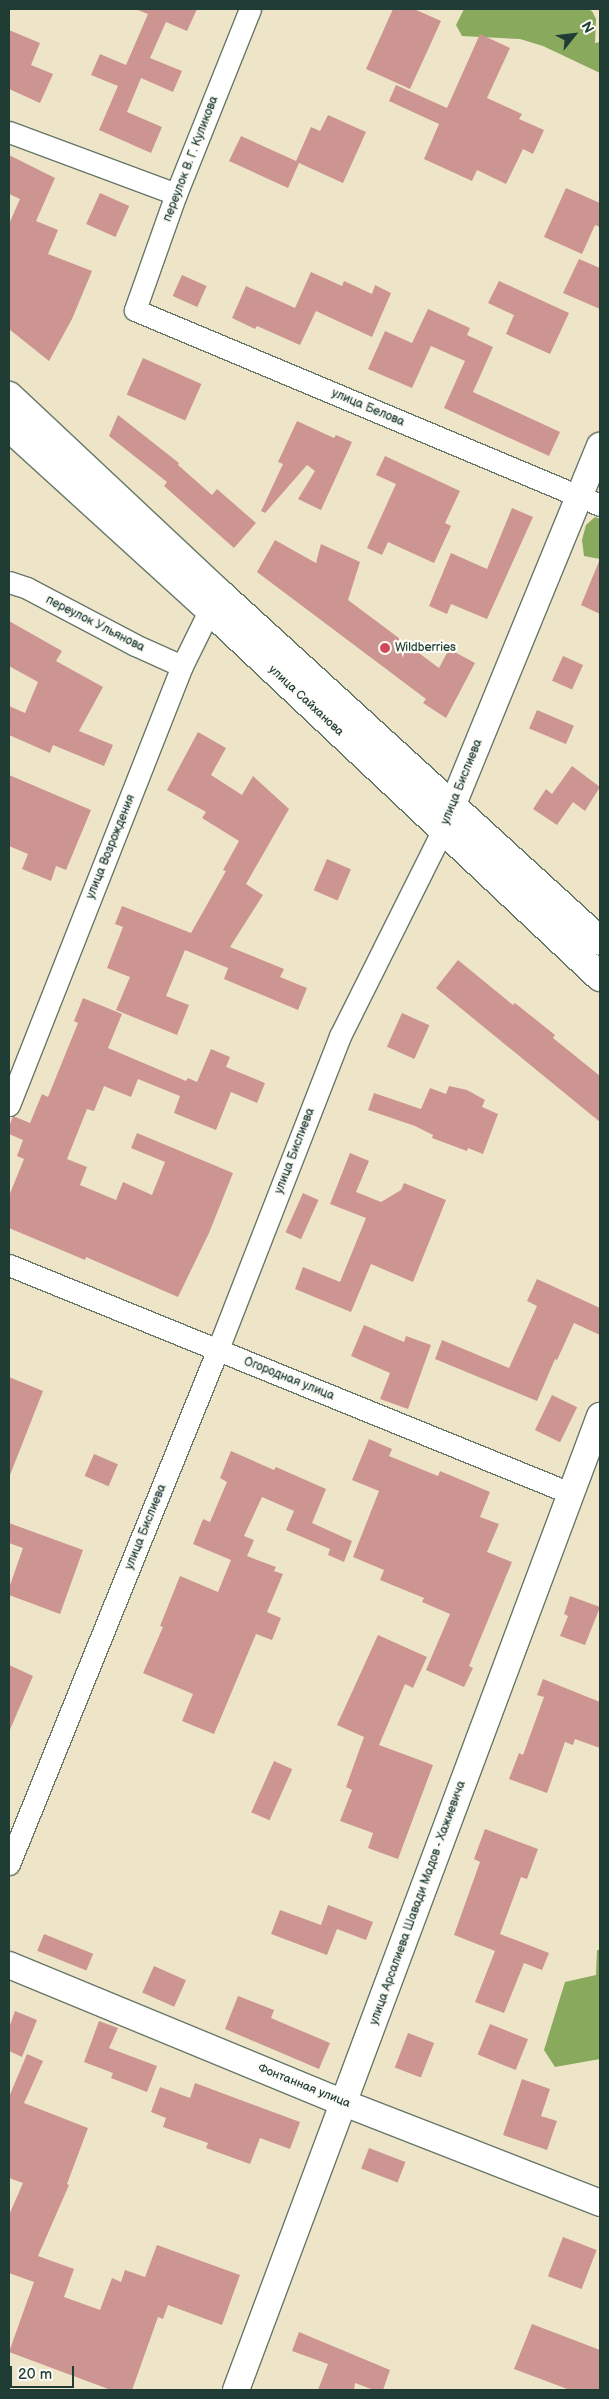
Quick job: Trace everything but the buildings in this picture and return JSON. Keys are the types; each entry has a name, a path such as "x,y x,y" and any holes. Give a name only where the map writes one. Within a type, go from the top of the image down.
{"main road":[{"name":"улица Сайханова","path":"9,396 214,602"},
{"name":"улица Сайханова","path":"9,427 214,602 448,817 600,942"},
{"name":"улица Сайханова","path":"448,817 600,978"}],"street":[{"name":"переулок В. Г. Куликова","path":"135,310 176,194 250,9"},
{"path":"9,132 176,194"},
{"name":"улица Белова","path":"135,310 590,501"},
{"name":"улица Бислиева","path":"9,1864 218,1349 340,1036 448,817 590,501 600,446"},
{"name":"переулок Ульянова","path":"9,582 26,588 135,645 182,666"},
{"name":"улица Возрождения","path":"9,1105 182,666 214,602"},
{"name":"Огородная улица","path":"9,1266 570,1493"},
{"name":"улица Арсалиева Шавади Мадов - Хажиевича","path":"236,2390 600,1416"},
{"name":"Фонтанная улица","path":"9,1965 344,2103 600,2203"}],"green space":[{"path":"464,9 587,9 592,11 596,19 595,43 600,42 600,73 543,46 520,39 462,36 456,25"},
{"path":"595,517 600,519 600,559 584,556 582,540 586,525"},
{"path":"597,1950 600,1950 600,2059 555,2067 544,2050 565,1982 596,1975"}],"place":[{"name":"Wildberries","path":"385,648"}]}
